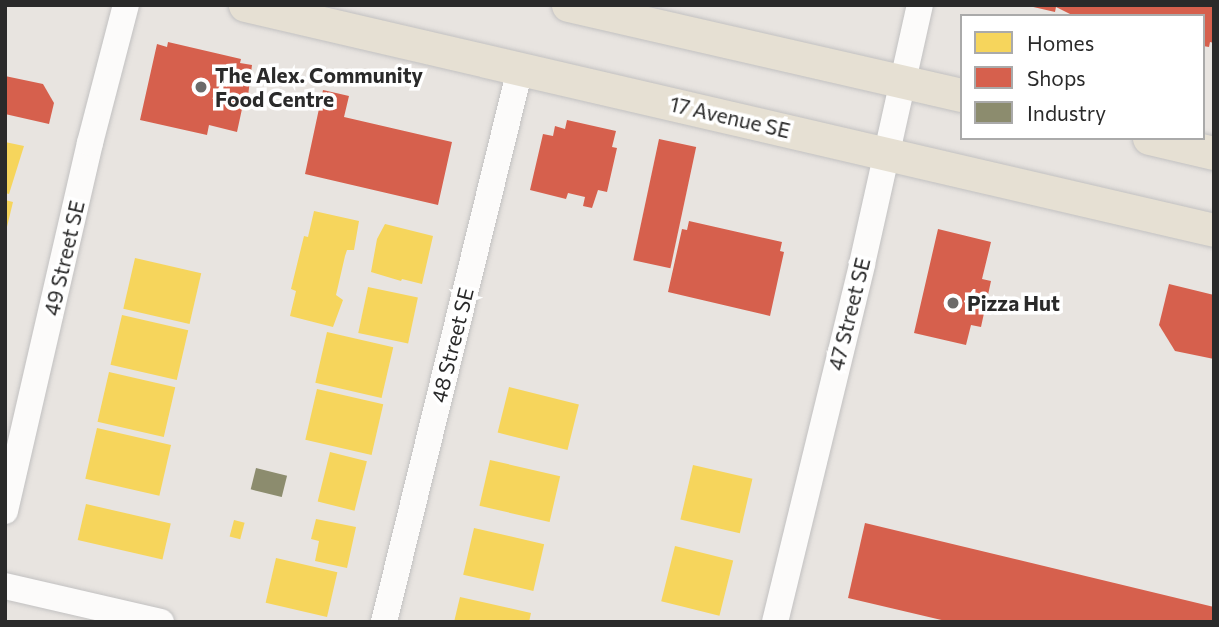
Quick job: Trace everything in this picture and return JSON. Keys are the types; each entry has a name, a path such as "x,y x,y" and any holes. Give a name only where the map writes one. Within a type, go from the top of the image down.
{"main road":[{"name":"17 Avenue SE","path":"245,5 1214,230"},
{"path":"568,5 960,95"},
{"path":"1158,140 1214,153"}],"street":[{"name":"49 Street SE","path":"5,511 90,143 114,63 126,5"},
{"name":"47 Street SE","path":"775,622 920,5"},
{"name":"48 Street SE","path":"384,622 520,69"},
{"path":"5,586 161,622"}],"building: Homes":[{"path":"5,142 24,146 9,194 5,193"},
{"path":"5,200 13,202 6,231 5,231"},
{"path":"314,211 359,221 354,250 347,250 345,256 336,295 343,300 333,327 290,316 296,291 291,289 304,236 308,237"},
{"path":"385,224 433,236 422,284 371,272 377,239"},
{"path":"135,258 201,273 190,324 123,309"},
{"path":"368,287 418,298 408,344 358,333"},
{"path":"122,315 188,330 177,380 111,365"},
{"path":"327,332 393,347 382,398 315,383"},
{"path":"109,372 175,387 164,437 98,422"},
{"path":"509,387 579,404 567,450 498,433"},
{"path":"317,389 383,404 372,455 305,440"},
{"path":"97,428 171,445 159,496 85,479"},
{"path":"330,452 367,461 355,511 318,501"},
{"path":"490,460 560,476 550,522 479,506"},
{"path":"693,465 752,479 740,533 680,520"},
{"path":"86,504 171,524 162,560 78,540"},
{"path":"316,519 356,527 347,568 315,561 319,541 311,539"},
{"path":"234,520 245,523 240,539 230,536"},
{"path":"474,528 544,544 533,591 463,575"},
{"path":"675,546 733,561 719,616 661,601"},
{"path":"276,558 337,572 327,617 266,603"},
{"path":"460,597 531,613 529,622 454,622"}],"building: Shops":[{"path":"1214,5 1214,43 1210,42 1209,47 1205,46 1205,14 1070,14 1056,7 1055,12 1029,6"},
{"path":"168,42 241,59 240,63 252,65 248,96 245,95 237,132 209,125 207,135 140,120 157,44 167,47"},
{"path":"5,76 43,84 54,103 49,124 5,114"},
{"path":"323,90 349,96 344,117 452,142 438,205 305,174"},
{"path":"567,120 616,131 612,147 617,148 607,192 598,190 592,208 583,206 585,197 568,193 566,199 530,190 543,134 553,136 555,126 565,129"},
{"path":"659,139 696,147 670,268 633,260"},
{"path":"689,221 782,242 780,251 784,252 770,316 668,292 682,229 687,230"},
{"name":"Pizza Hut","path":"938,229 991,242 982,279 991,281 981,327 971,325 966,345 914,333"},
{"path":"1169,284 1214,295 1214,359 1175,351 1159,325"},
{"path":"865,523 1214,607 1214,622 950,622 848,598"}],"building: Industry":[{"path":"256,468 287,476 282,497 251,489"}],"place":[{"name":"The Alex. Community Food Centre","path":"201,87"},
{"name":"Pizza Hut","path":"953,303"}]}
